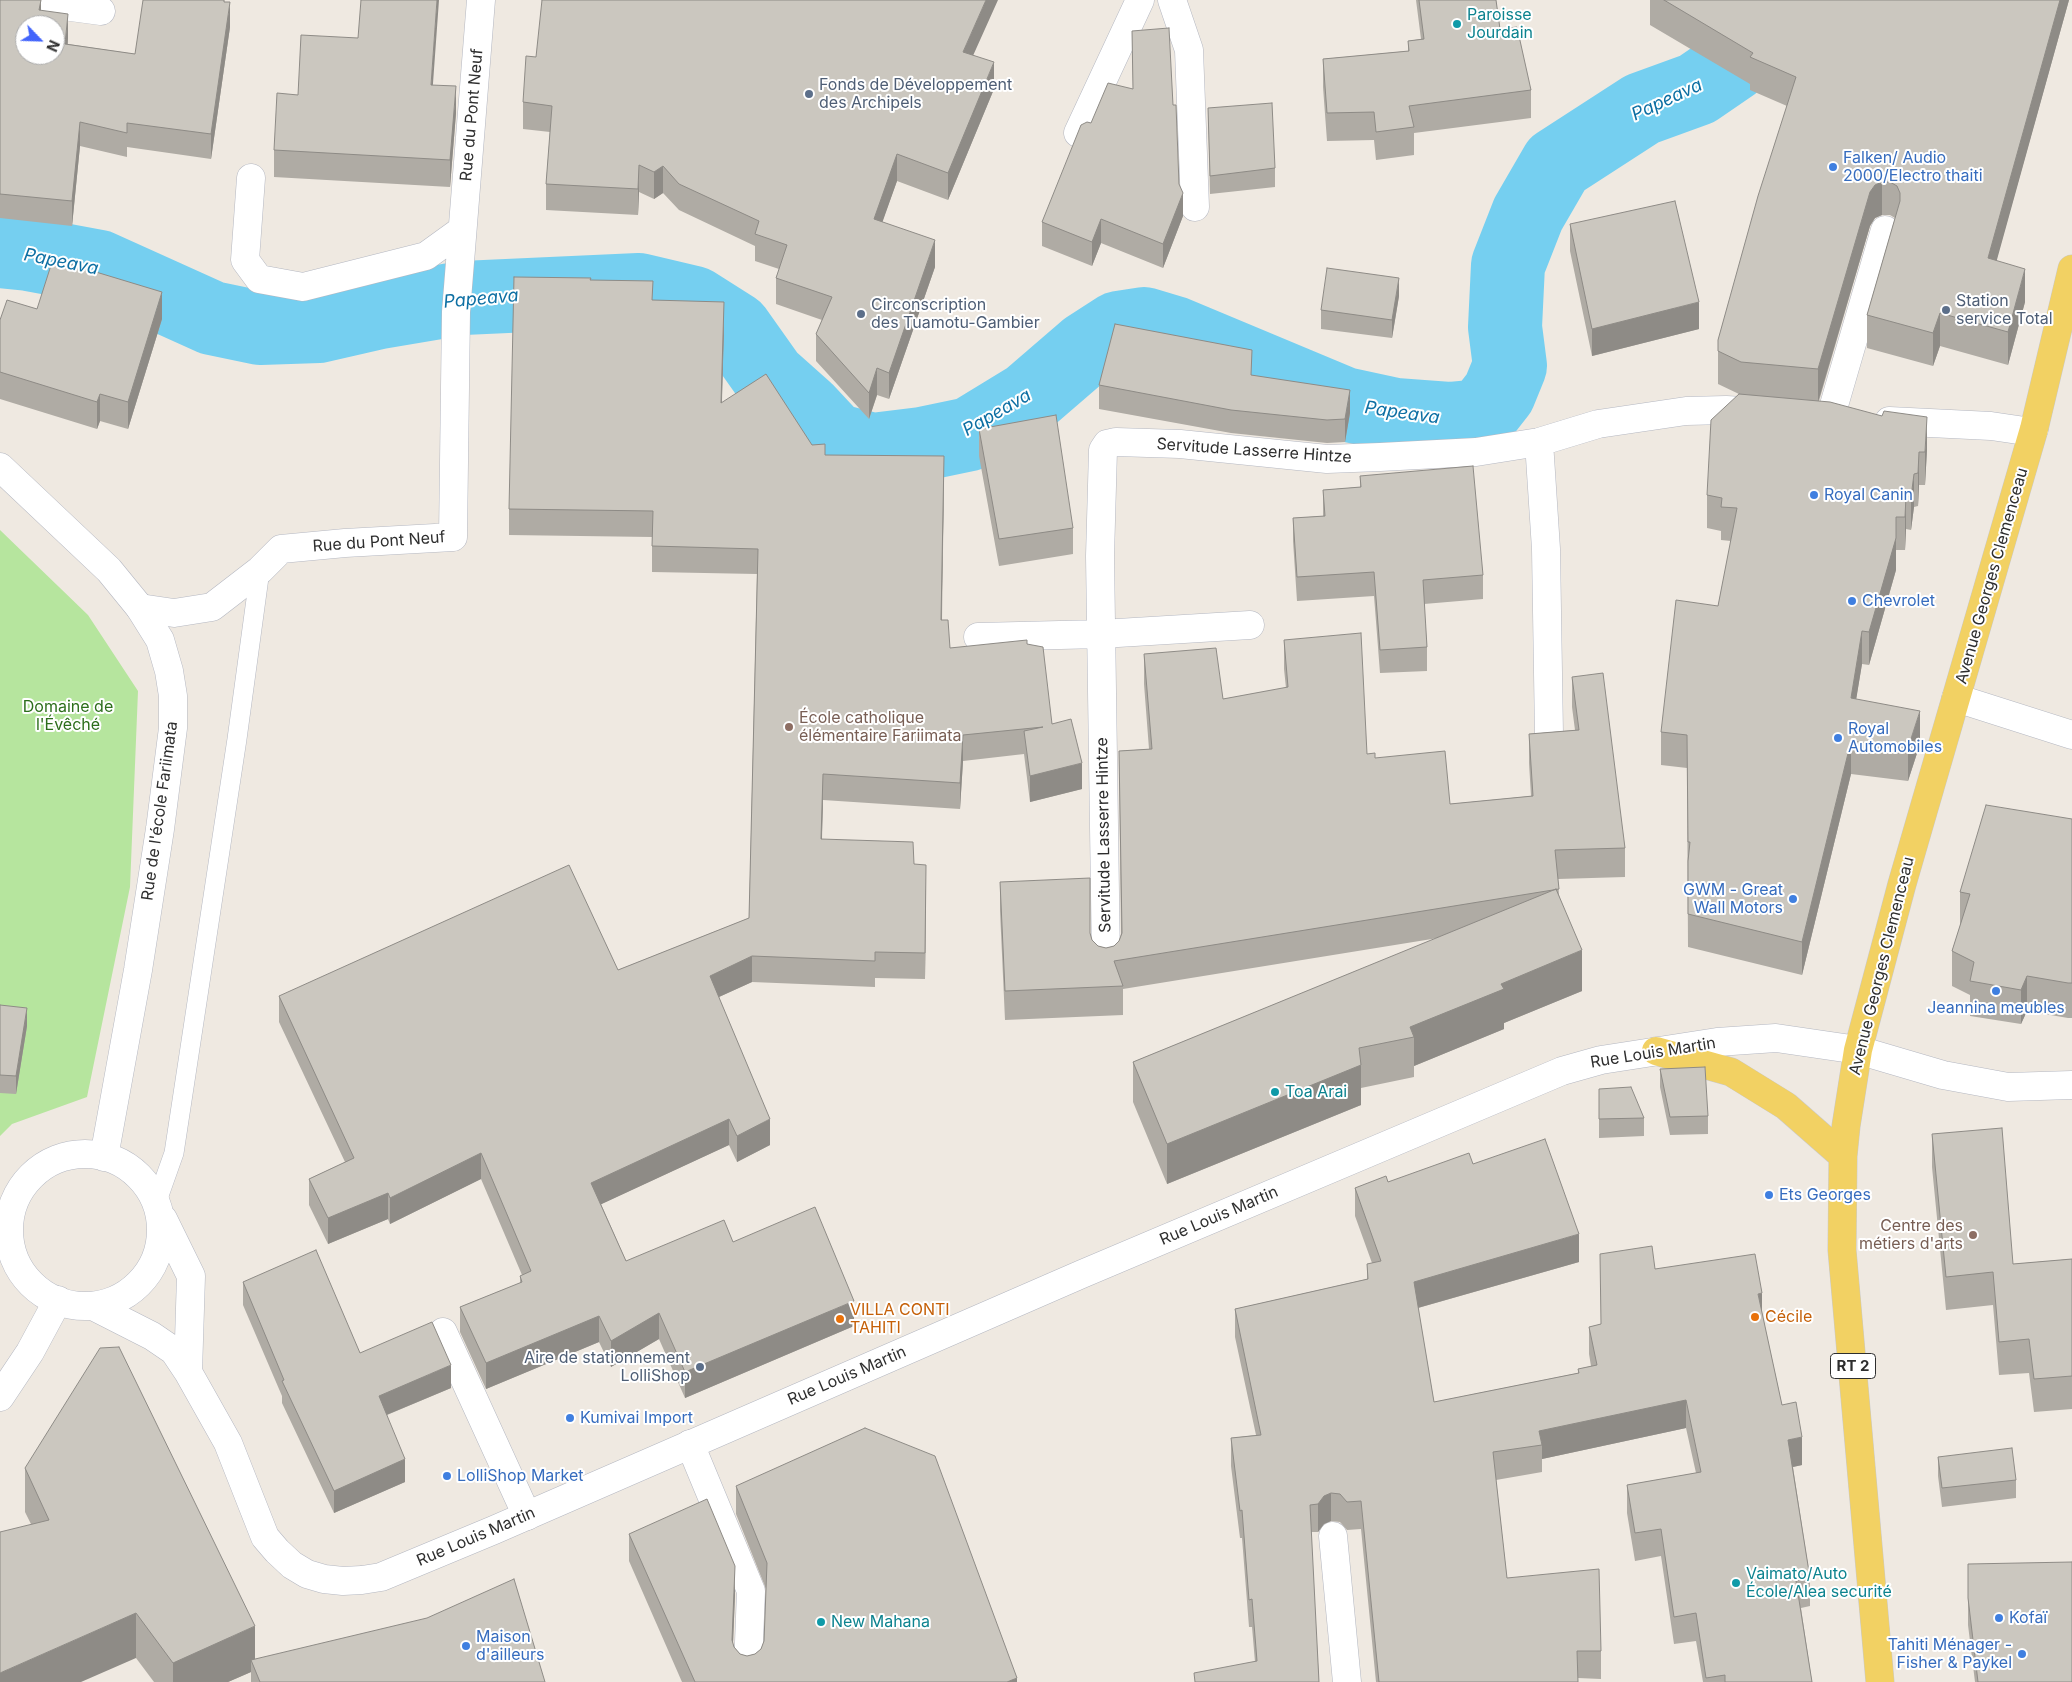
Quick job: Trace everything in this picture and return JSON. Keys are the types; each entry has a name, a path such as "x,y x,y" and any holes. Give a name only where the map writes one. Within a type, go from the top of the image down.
{"main road":[{"name":"Avenue Georges Clemenceau","path":"1880,1682 1842,1250 1843,1156 1858,1050 1902,884 2034,429 2072,269"},
{"path":"1656,1051 1731,1072 1786,1106 1843,1156"}],"street":[{"path":"19,0 101,11"},
{"name":"Rue du Pont Neuf","path":"140,608 174,613 212,607 260,570 281,549 345,543 453,538 456,312 481,0"},
{"path":"1078,132 1140,0"},
{"path":"1172,0 1189,50 1195,207"},
{"path":"251,178 245,260 259,279 303,286 426,256 462,230"},
{"path":"1830,419 1885,230"},
{"name":"Servitude Lasserre Hintze","path":"1106,962 1100,556 1103,450 1107,444 1116,442 1180,444 1327,459 1476,452 1539,442 1598,424 1686,411 1726,410 1830,419 1991,426 2025,431 2034,429"},
{"path":"1539,442 1546,549 1549,735"},
{"name":"Rue de l'école Fariimata","path":"0,467 109,570 140,608 160,640 169,671 173,696 173,728 138,970 104,1157"},
{"path":"978,637 1101,634 1250,625"},
{"path":"1956,698 2072,735"},
{"name":"Rue Louis Martin","path":"93,1306 152,1336 174,1351 228,1443 265,1536 292,1565 307,1574 324,1579 343,1581 380,1577 527,1516 1082,1274 1562,1071 1601,1060 1656,1051 1717,1042 1776,1038 1858,1050 1943,1075 2008,1087 2072,1085"},
{"path":"159,1208 161,1246 149,1274 136,1288 119,1300 93,1306 82,1307 48,1297 29,1282 18,1267 5,1233 22,1186 47,1164 65,1156 91,1155 104,1157 120,1163 139,1176 150,1189 159,1208 191,1276 188,1372"},
{"path":"0,1397 30,1352 58,1300"},
{"path":"442,1332 527,1516"},
{"path":"690,1444 751,1591 748,1668"},
{"path":"1333,1536 1347,1682"}],"lane":[{"path":"159,1208 174,1153 237,739 260,570"}],"green space":[{"name":"Domaine de l'Évêché","path":"0,530 88,615 138,691 130,887 87,1097 12,1124 0,1136"}],"building":[{"path":"0,0 41,0 39,10 68,14 65,44 135,54 143,0 224,0 224,2 230,2 211,134 127,123 127,133 80,122 72,201 0,194"},
{"path":"361,0 437,0 431,85 456,86 450,160 274,150 277,93 298,95 301,35 358,38"},
{"path":"542,0 986,0 963,52 994,62 948,173 897,154 874,219 935,240 889,373 877,368 869,393 816,334 832,297 776,278 787,245 755,234 759,221 679,184 663,166 654,172 639,165 638,189 546,184 552,106 523,102 526,56 536,57"},
{"path":"1419,0 1496,0 1500,29 1517,27 1531,90 1409,106 1414,127 1376,132 1374,112 1327,113 1323,59 1409,51 1408,41 1424,39"},
{"name":"Falken/ Audio 2000/Electro thaiti","path":"1664,0 2060,0 1988,258 2025,269 2008,332 1940,313 1933,333 1867,315 1900,201 1900,193 1897,186 1890,182 1882,182 1875,185 1870,192 1818,369 1741,362 1718,351 1718,340 1758,196 1796,77 1750,57 1753,53"},
{"path":"1169,28 1173,105 1176,105 1179,184 1183,193 1163,244 1101,219 1092,242 1042,222 1081,125 1087,122 1091,123 1108,83 1133,89 1132,31"},
{"path":"1272,103 1275,168 1210,176 1208,108"},
{"path":"1675,201 1699,302 1592,329 1570,224"},
{"path":"53,259 162,292 128,402 100,394 97,402 0,372 0,320 7,300 37,309"},
{"path":"1327,268 1399,278 1392,320 1321,310"},
{"path":"514,277 653,281 652,300 724,302 721,403 766,374 812,445 825,444 825,455 944,456 941,620 948,620 950,648 1027,640 1027,644 1043,647 1052,724 1071,719 1082,763 1030,776 1024,731 1043,727 963,735 960,783 823,774 821,839 913,842 914,864 926,865 925,953 875,952 875,961 752,956 710,976 770,1119 737,1136 729,1119 591,1183 626,1261 724,1220 733,1242 815,1207 854,1301 685,1372 659,1313 611,1341 599,1316 486,1363 460,1307 522,1282 520,1276 531,1271 481,1153 390,1198 388,1193 328,1218 309,1179 354,1158 279,996 569,865 618,970 749,918 758,549 652,546 653,511 509,509"},
{"path":"1115,324 1252,350 1251,375 1350,390 1345,419 1327,420 1231,410 1099,385"},
{"path":"1739,394 1830,402 1882,416 1884,411 1927,417 1925,452 1919,452 1918,473 1914,474 1911,497 1906,496 1905,517 1896,517 1896,538 1869,632 1862,631 1851,698 1920,711 1908,748 1851,741 1802,942 1688,914 1690,842 1688,842 1687,735 1661,732 1676,600 1718,606 1737,508 1721,507 1722,498 1707,495 1711,420"},
{"path":"1056,415 1073,528 999,539 979,429"},
{"path":"1473,466 1483,575 1423,580 1427,647 1380,650 1374,572 1297,577 1293,518 1325,516 1323,490 1361,487 1360,476"},
{"path":"1361,633 1367,754 1375,753 1375,758 1445,751 1450,804 1533,796 1529,734 1579,730 1572,677 1603,673 1625,848 1555,850 1559,889 1114,961 1123,986 1005,991 1000,882 1090,878 1090,933 1092,940 1098,946 1106,948 1114,946 1119,941 1122,933 1119,751 1152,749 1144,654 1216,648 1223,699 1288,687 1284,640"},
{"path":"1986,805 2072,819 2072,983 2027,976 2021,990 1970,981 1974,962 1952,951 1970,894 1960,892"},
{"path":"1556,889 1582,950 1501,984 1504,989 1410,1027 1414,1037 1359,1048 1361,1065 1167,1144 1133,1062"},
{"path":"0,1005 27,1008 16,1076 0,1075"},
{"path":"1705,1067 1708,1116 1670,1117 1660,1069"},
{"path":"1631,1087 1644,1118 1599,1119 1599,1089"},
{"path":"2002,1128 2013,1264 2072,1259 2072,1376 2034,1379 2029,1339 1999,1342 1993,1272 1946,1277 1932,1134"},
{"path":"1545,1139 1579,1234 1414,1282 1434,1402 1579,1373 1578,1369 1597,1365 1589,1327 1601,1324 1600,1254 1652,1246 1655,1269 1755,1254 1762,1293 1758,1294 1782,1405 1796,1402 1802,1437 1788,1440 1810,1578 1796,1581 1812,1682 1725,1682 1725,1675 1706,1678 1696,1613 1674,1617 1661,1529 1635,1533 1627,1485 1701,1472 1686,1400 1539,1431 1542,1445 1493,1452 1507,1578 1599,1569 1601,1651 1577,1651 1578,1682 1379,1682 1361,1501 1347,1502 1340,1494 1331,1493 1324,1496 1318,1504 1310,1505 1319,1682 1195,1682 1194,1673 1257,1661 1252,1599 1249,1600 1242,1510 1240,1511 1231,1438 1261,1435 1235,1309 1368,1279 1367,1264 1381,1261 1355,1188 1386,1176 1388,1182 1469,1153 1473,1164"},
{"path":"316,1250 360,1353 432,1322 451,1365 379,1396 405,1459 334,1491 282,1381 284,1380 243,1282"},
{"path":"119,1347 255,1626 173,1663 136,1613 0,1673 0,1532 49,1520 25,1468 100,1348"},
{"name":"New Mahana","path":"865,1428 935,1456 1017,1678 1007,1682 695,1682 629,1534 707,1499 735,1566 732,1640 734,1647 740,1654 747,1656 755,1654 761,1649 764,1641 767,1563 736,1486"},
{"path":"2012,1448 2016,1480 1942,1488 1938,1457"},
{"name":"Tahiti Ménager - Fisher & Paykel","path":"2072,1562 2072,1682 1978,1682 1968,1598 1968,1564"},
{"path":"514,1579 545,1682 260,1682 251,1660 427,1618"}],"waterway":[{"name":"Papeava","path":"0,251 29,254 99,267 212,318 260,328 319,326 380,312 463,298 639,290 694,303 735,329 769,377 806,410 834,440 873,450 922,444 970,434 1029,398 1087,348 1118,328 1144,324 1174,333 1344,404 1395,415 1449,419 1481,416 1499,393 1510,366 1505,327 1508,265 1528,214 1557,164 1642,109 1697,89 1732,65 1757,42 1767,10 1768,0"}],"place":[{"name":"Paroisse Jourdain","path":"1457,24"},
{"name":"Fonds de Développement des Archipels","path":"809,94"},
{"name":"Falken/ Audio 2000/Electro thaiti","path":"1833,167"},
{"name":"Station service Total","path":"1946,310"},
{"name":"Circonscription des Tuamotu-Gambier","path":"861,314"},
{"name":"Royal Canin","path":"1814,495"},
{"name":"Chevrolet","path":"1852,601"},
{"name":"École catholique élémentaire Fariimata","path":"789,727"},
{"name":"Royal Automobiles","path":"1838,738"},
{"name":"GWM - Great Wall Motors","path":"1793,899"},
{"name":"Jeannina meubles","path":"1996,991"},
{"name":"Toa Arai","path":"1275,1092"},
{"name":"Ets Georges","path":"1769,1195"},
{"name":"Centre des métiers d'arts","path":"1973,1235"},
{"name":"Cécile","path":"1755,1317"},
{"name":"VILLA CONTI TAHITI","path":"840,1319"},
{"name":"Aire de stationnement LolliShop","path":"700,1367"},
{"name":"Kumivai Import","path":"570,1418"},
{"name":"LolliShop Market","path":"447,1476"},
{"name":"Vaimato/Auto École/Alea securité","path":"1736,1583"},
{"name":"Kofaï","path":"1999,1618"},
{"name":"New Mahana","path":"821,1622"},
{"name":"Maison d'ailleurs","path":"466,1646"},
{"name":"Tahiti Ménager - Fisher & Paykel","path":"2022,1654"}]}
